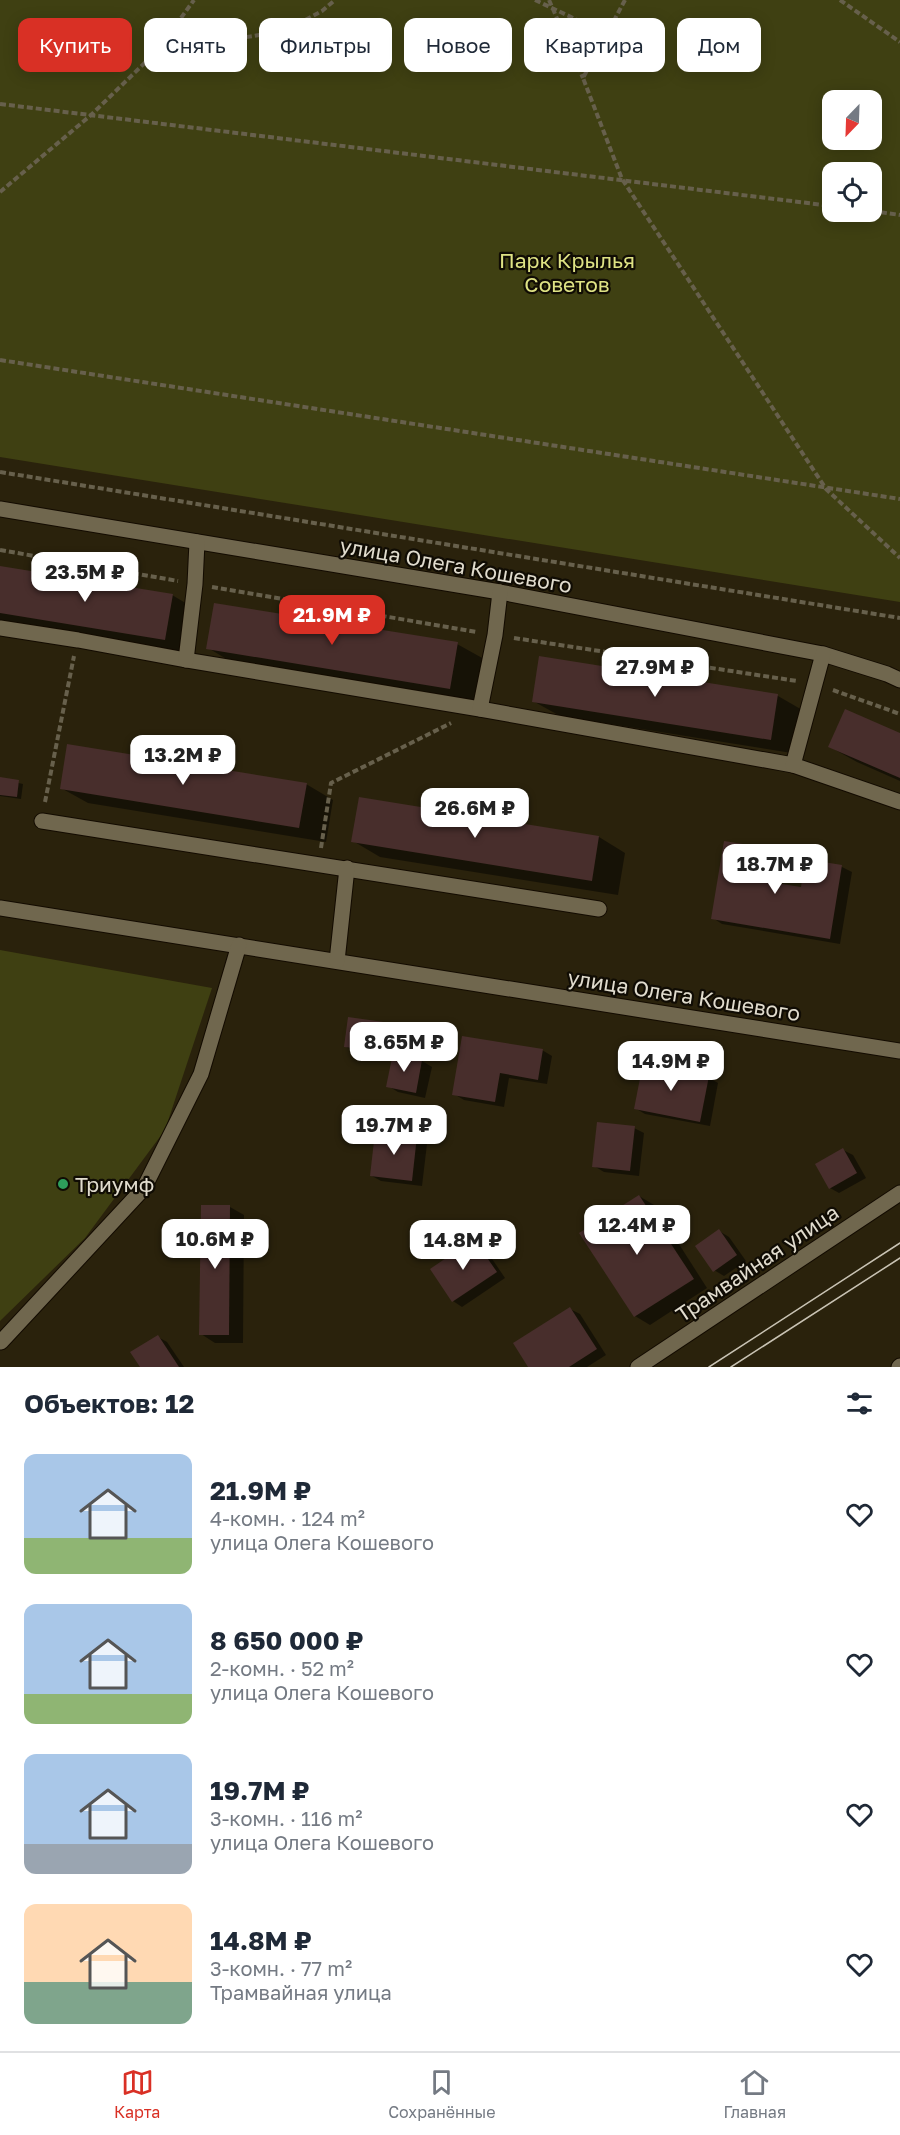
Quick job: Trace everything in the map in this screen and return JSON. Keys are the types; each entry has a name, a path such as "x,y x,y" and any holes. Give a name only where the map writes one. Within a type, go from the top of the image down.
{"street":[{"name":"улица Олега Кошевого","path":"0,509 500,592 823,654 900,680"},
{"path":"186,660 195,584 197,542"},
{"path":"480,709 495,635 500,592"},
{"path":"0,628 480,709 793,765 900,802"},
{"path":"793,765 823,654"},
{"path":"42,821 599,909"},
{"path":"337,961 347,868"},
{"name":"улица Олега Кошевого","path":"0,908 900,1051"},
{"path":"1,1342 144,1188 201,1074 239,945"},
{"name":"Трамвайная улица","path":"638,1367 900,1193"}],"path":[{"path":"181,18 194,0"},
{"path":"247,37 285,31 322,11 335,0"},
{"path":"535,0 574,18"},
{"path":"549,0 584,78 622,179 826,489 900,558"},
{"path":"615,18 625,0"},
{"path":"840,0 900,42"},
{"path":"0,192 91,115 144,64"},
{"path":"584,78 587,72"},
{"path":"0,104 822,205"},
{"path":"882,212 900,215"},
{"path":"0,360 900,499"},
{"path":"0,472 900,618"},
{"path":"0,550 495,635 816,684 900,714"},
{"path":"42,821 51,766 78,640"},
{"path":"319,863 331,783 480,709"}],"green space":[{"name":"Парк Крылья Советов","path":"0,0 900,0 900,602 0,457"},
{"name":"Триумф","path":"0,950 212,988 165,1130 85,1238 0,1321"}],"building":[{"path":"0,566 173,594 165,640 0,613"},
{"path":"214,603 458,642 450,689 206,649"},
{"path":"539,656 778,694 771,740 532,702"},
{"path":"845,709 900,733 900,778 828,747"},
{"path":"67,744 307,783 299,828 60,789"},
{"path":"0,777 19,780 17,797 0,795"},
{"path":"359,797 599,836 592,881 351,842"},
{"path":"724,841 762,847 757,880 801,887 805,859 842,865 830,939 711,919"},
{"path":"348,1017 398,1024 393,1053 344,1047"},
{"path":"462,1036 543,1049 538,1080 500,1073 495,1102 452,1095"},
{"path":"393,1053 422,1060 416,1093 386,1087"},
{"path":"643,1063 709,1076 700,1122 634,1109"},
{"path":"597,1122 635,1126 630,1171 592,1167"},
{"path":"375,1132 417,1136 412,1181 370,1176"},
{"path":"843,1148 857,1173 829,1189 815,1164"},
{"path":"639,1195 694,1279 634,1317 579,1233"},
{"path":"201,1205 230,1205 229,1335 199,1335"},
{"path":"719,1229 737,1255 713,1272 695,1246"},
{"path":"474,1239 497,1272 452,1302 430,1269"},
{"path":"570,1307 597,1349 569,1367 528,1367 513,1343"},
{"path":"158,1335 179,1367 140,1367 130,1352"}],"tram line":[{"path":"709,1367 900,1243"},
{"path":"731,1367 900,1258"}],"place":[{"name":"Триумф","path":"63,1184"}]}
